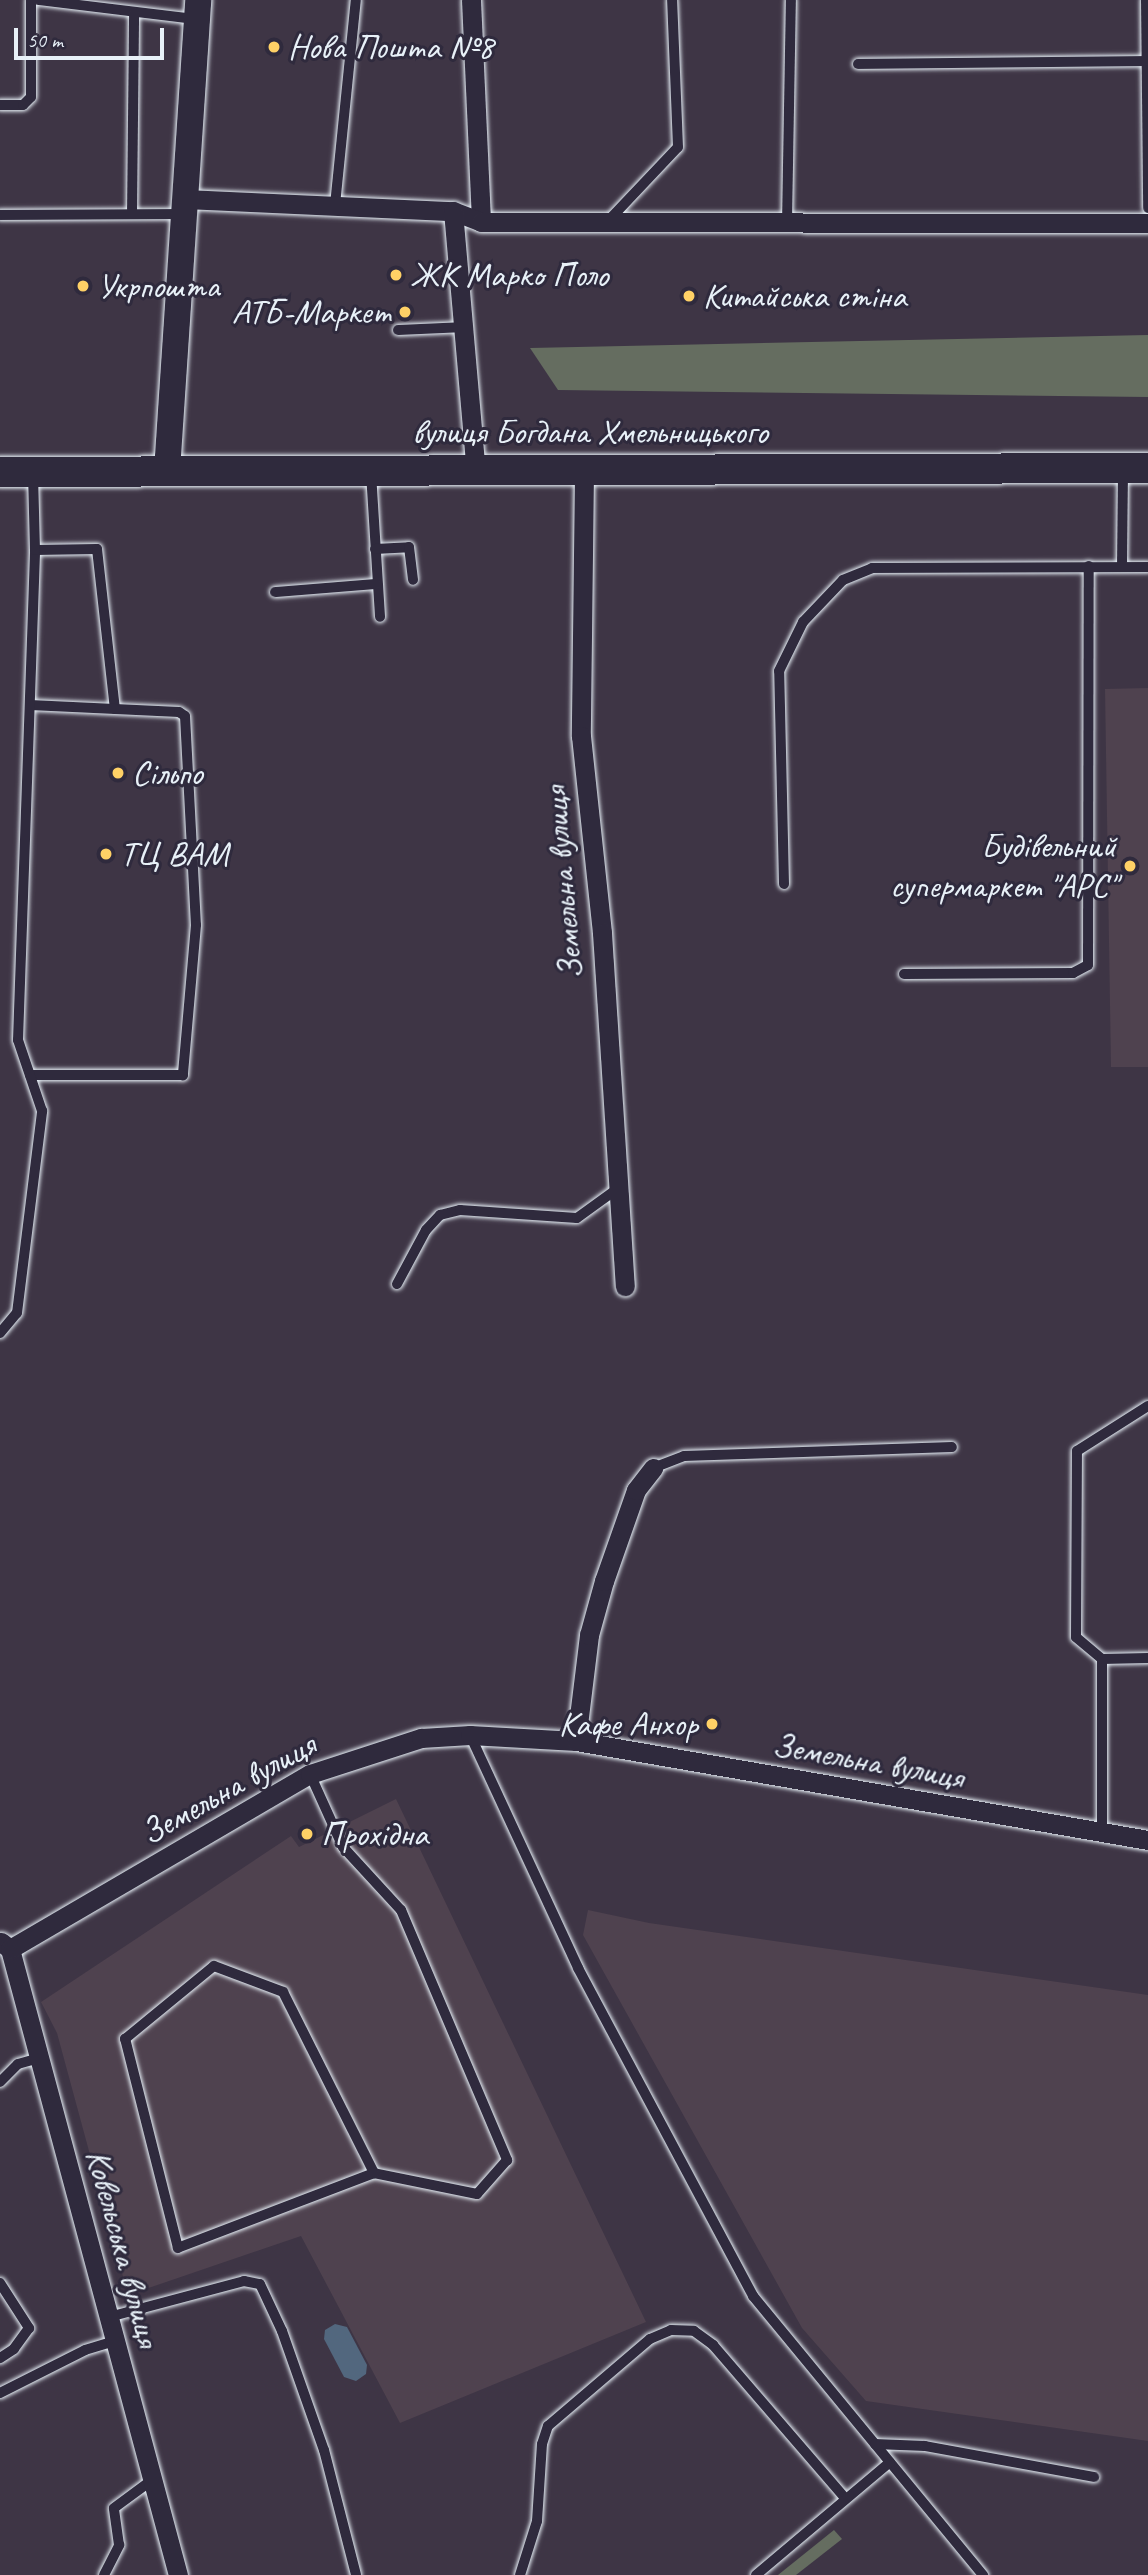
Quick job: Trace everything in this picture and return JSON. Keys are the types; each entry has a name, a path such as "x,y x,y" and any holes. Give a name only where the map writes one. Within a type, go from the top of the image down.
{"main road":[{"path":"167,471 198,10"},
{"name":"вулиця Богдана Хмельницького","path":"0,472 370,469 584,473 1135,468"}],"street":[{"path":"471,0 481,222"},
{"path":"185,207 335,205 453,211 481,222 1148,223"},
{"path":"453,211 466,327 476,473"},
{"name":"Земельна вулиця","path":"584,473 581,736 601,933 625,1286"},
{"path":"576,1741 589,1635 604,1581 635,1490 653,1468"},
{"name":"Земельна вулиця","path":"6,1958 310,1774 421,1738 470,1735 576,1741 1148,1840"},
{"name":"Ковельська вулиця","path":"6,1958 39,2059 178,2575"}],"lane":[{"path":"0,105 23,106 31,97 31,0"},
{"path":"38,0 134,12 198,10"},
{"path":"335,205 356,0"},
{"path":"605,224 678,147 672,0"},
{"path":"787,223 791,0"},
{"path":"1146,0 1148,208"},
{"path":"132,214 134,12"},
{"path":"858,64 1145,61"},
{"path":"0,215 132,214 185,207"},
{"path":"398,330 466,327"},
{"path":"1122,566 1135,468"},
{"path":"370,469 380,617"},
{"path":"0,1333 17,1313 41,1111 18,1040 35,550 33,471"},
{"path":"374,550 409,547 413,580"},
{"path":"35,550 97,550 116,709"},
{"path":"904,974 1073,973 1088,965 1089,566"},
{"path":"784,884 779,671 803,622 843,580 872,568 1148,567"},
{"path":"275,592 377,584"},
{"path":"30,705 186,716 196,925 183,1075 30,1075"},
{"path":"397,1284 426,1230 440,1215 460,1210 578,1218 617,1189"},
{"path":"1148,1406 1077,1451 1076,1637 1102,1660 1148,1658"},
{"path":"653,1468 684,1456 952,1447"},
{"path":"1102,1660 1102,1833"},
{"path":"470,1735 579,1968 753,2296 983,2575"},
{"path":"310,1774 343,1847 401,1910 506,2160 477,2194 374,2173 178,2248 125,2039 214,1966 283,1992 374,2173"},
{"path":"0,2082 18,2064 39,2059"},
{"path":"109,2317 244,2281 260,2284 282,2330 324,2450 356,2575"},
{"path":"0,2283 29,2328 15,2349 0,2358"},
{"path":"520,2575 537,2521 542,2444 548,2426 650,2339 671,2330 694,2331 713,2345 846,2499"},
{"path":"0,2393 85,2350 115,2341"},
{"path":"875,2444 925,2446 1094,2477"},
{"path":"755,2575 890,2462"},
{"path":"104,2575 120,2545 114,2508 152,2480"}],"shaded area":[{"name":"Будівельний супермаркет \"АРС\"","path":"1148,688 1148,1067 1111,1067 1105,689"},
{"path":"396,1799 646,2322 400,2423 301,2236 128,2295 57,2033 41,2002 291,1836 299,1847"},
{"path":"588,1910 649,1923 1148,1995 1148,2441 866,2401 802,2328 583,1935"}],"green space":[{"path":"1148,335 1148,397 558,390 530,348"},
{"path":"834,2530 842,2539 796,2575 778,2575"}],"water":[{"path":"335,2324 347,2327 367,2365 366,2374 356,2381 344,2377 324,2339 325,2330"}],"place":[{"name":"Нова Пошта №8","path":"274,47"},
{"name":"ЖК Марко Поло","path":"396,275"},
{"name":"Укрпошта","path":"83,286"},
{"name":"Китайська стіна","path":"689,296"},
{"name":"АТБ-Маркет","path":"405,312"},
{"name":"Сільпо","path":"118,773"},
{"name":"ТЦ ВАМ","path":"106,854"},
{"name":"Будівельний супермаркет \"АРС\"","path":"1130,866"},
{"name":"Кафе Анхор","path":"712,1724"},
{"name":"Прохідна","path":"307,1834"}]}
